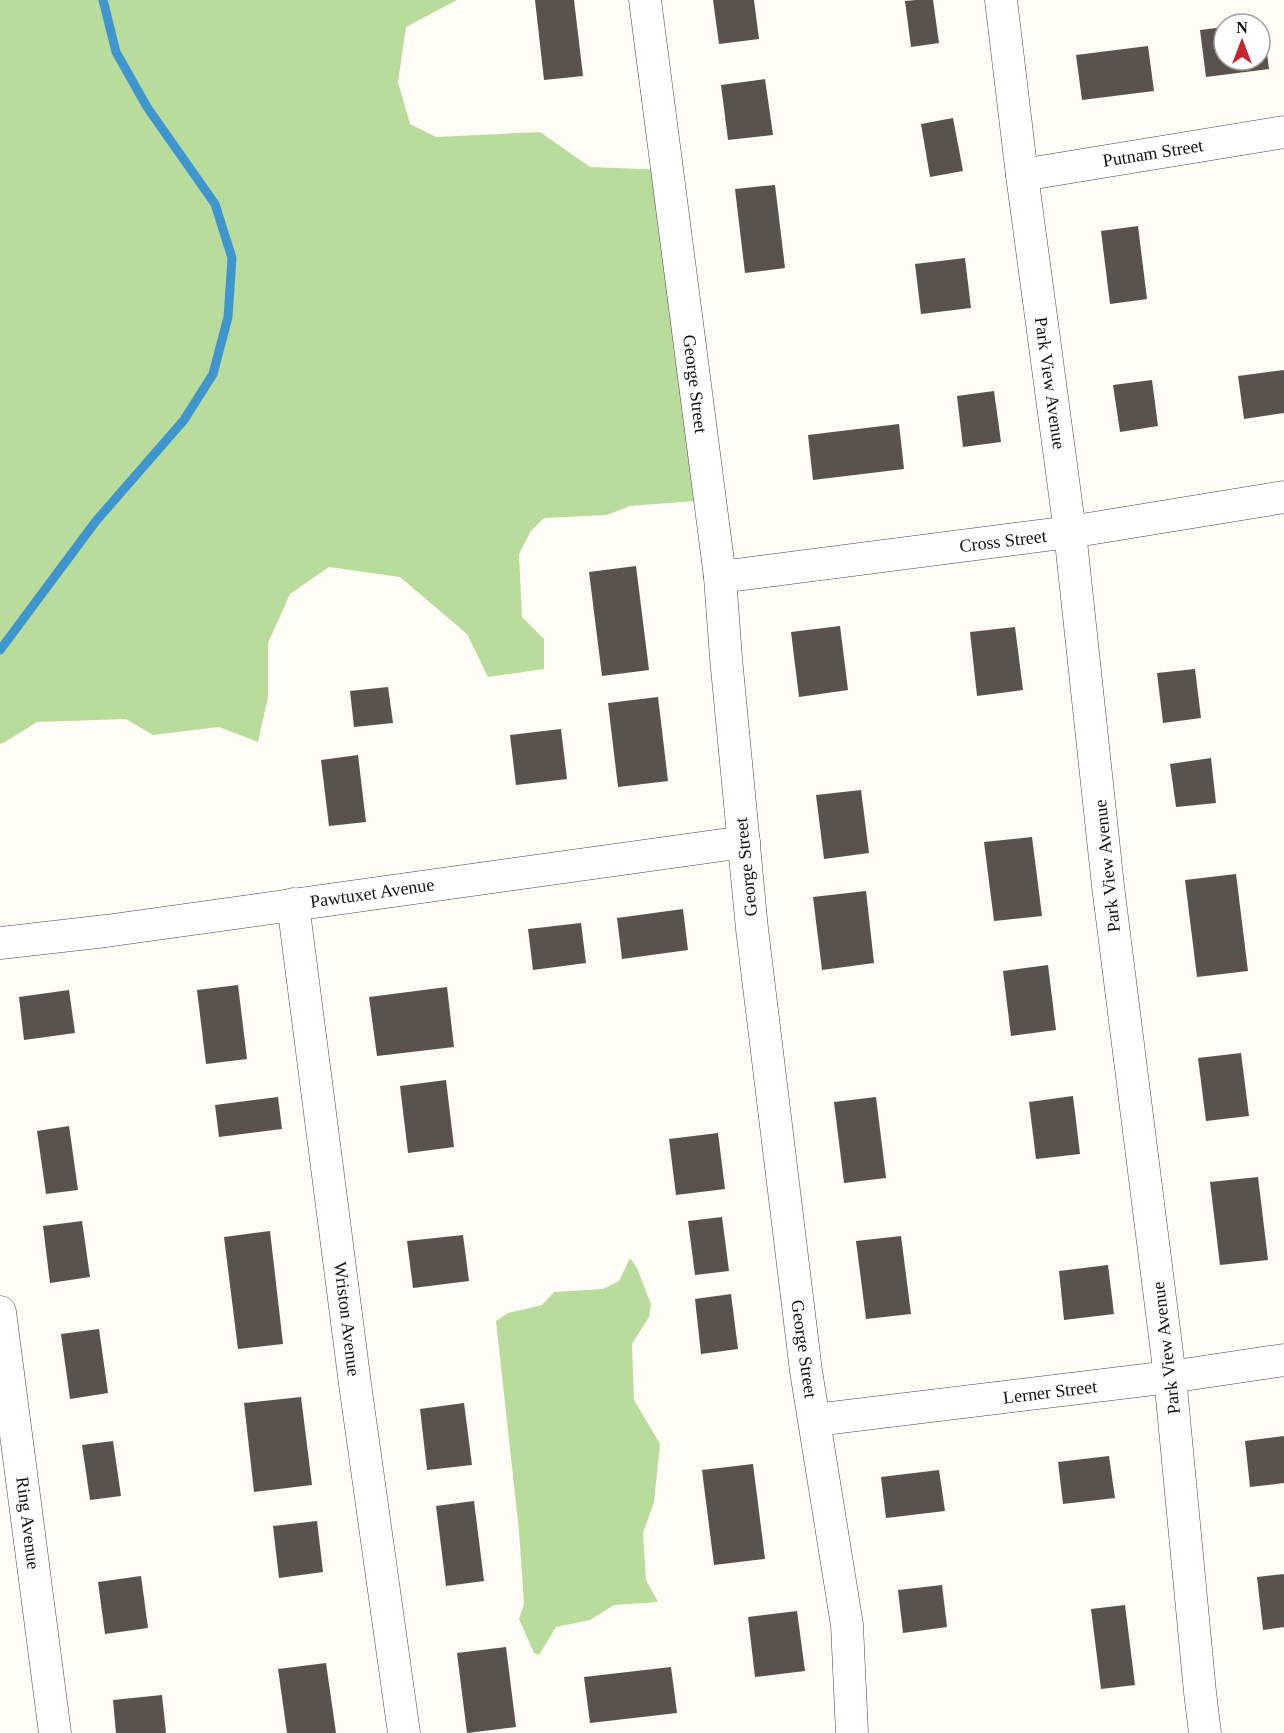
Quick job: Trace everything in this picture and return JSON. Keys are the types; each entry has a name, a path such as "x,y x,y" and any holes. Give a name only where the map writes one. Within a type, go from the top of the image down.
{"street":[{"name":"George Street","path":"645,0 720,577 752,929 805,1359 847,1625 852,1733"},
{"name":"Park View Avenue","path":"1002,0 1022,175 1070,532 1108,886 1170,1377 1205,1733"},
{"name":"Putnam Street","path":"1022,175 1284,132"},
{"name":"Cross Street","path":"720,577 1070,532 1284,497"},
{"name":"Pawtuxet Avenue","path":"0,943 106,931 744,842"},
{"name":"Wriston Avenue","path":"293,904 355,1384 404,1733"},
{"name":"Ring Avenue","path":"0,1312 55,1733"},
{"name":"Lerner Street","path":"815,1420 1170,1377 1284,1360"}],"green space":[{"path":"0,0 457,0 406,27 398,82 410,124 436,137 540,132 590,167 669,170 707,500 630,506 607,515 544,518 531,531 519,554 522,617 544,639 544,669 488,677 467,634 400,577 329,567 290,594 268,643 268,697 258,742 219,727 153,735 126,719 37,722 0,744"},
{"path":"630,1258 637,1268 651,1304 649,1317 632,1344 634,1400 660,1444 654,1502 643,1533 646,1580 658,1602 614,1605 590,1620 556,1627 539,1655 534,1653 519,1619 524,1604 519,1531 496,1321 508,1313 542,1305 554,1292 603,1289 619,1281"}],"building":[{"path":"535,0 574,0 583,76 544,80"},
{"path":"713,0 754,0 759,39 719,44"},
{"path":"933,0 939,43 911,47 905,1"},
{"path":"1212,28 1212,72 1245,72 1206,77 1200,30"},
{"path":"1148,46 1154,91 1082,100 1076,55"},
{"path":"765,79 773,135 728,140 721,85"},
{"path":"953,118 963,171 930,177 921,124"},
{"path":"775,185 785,268 745,273 735,189"},
{"path":"1138,226 1147,299 1110,304 1101,231"},
{"path":"965,258 971,308 921,314 915,264"},
{"path":"1284,370 1284,413 1244,419 1238,376"},
{"path":"1152,380 1158,426 1120,432 1113,385"},
{"path":"994,391 1001,442 963,447 957,396"},
{"path":"899,424 904,469 813,480 808,435"},
{"path":"636,566 649,670 602,676 589,572"},
{"path":"840,626 848,690 799,697 791,632"},
{"path":"1015,627 1023,690 977,696 970,632"},
{"path":"1195,669 1201,718 1163,723 1157,673"},
{"path":"388,687 393,723 354,727 350,691"},
{"path":"658,697 668,781 618,787 608,703"},
{"path":"561,729 567,779 516,785 510,735"},
{"path":"358,755 366,822 329,826 321,760"},
{"path":"1211,758 1216,803 1176,807 1170,764"},
{"path":"861,790 869,853 824,859 816,795"},
{"path":"1032,837 1042,916 994,921 984,842"},
{"path":"1236,874 1248,971 1197,977 1185,880"},
{"path":"866,891 874,963 822,970 813,897"},
{"path":"683,909 688,950 622,959 617,918"},
{"path":"581,923 586,963 533,970 528,929"},
{"path":"1048,965 1056,1030 1011,1036 1003,971"},
{"path":"238,985 247,1059 206,1064 197,990"},
{"path":"447,987 454,1047 377,1056 369,997"},
{"path":"69,990 75,1033 24,1040 19,997"},
{"path":"1241,1053 1249,1116 1206,1121 1198,1058"},
{"path":"446,1080 454,1147 408,1153 400,1086"},
{"path":"1073,1096 1080,1154 1036,1159 1029,1102"},
{"path":"278,1097 282,1129 219,1137 215,1105"},
{"path":"876,1097 886,1178 844,1183 834,1102"},
{"path":"69,1126 78,1190 46,1194 37,1131"},
{"path":"718,1133 725,1189 676,1195 669,1139"},
{"path":"1258,1177 1268,1260 1220,1265 1210,1182"},
{"path":"722,1217 729,1271 695,1275 688,1221"},
{"path":"82,1221 90,1277 50,1283 43,1226"},
{"path":"270,1231 283,1344 238,1349 224,1237"},
{"path":"463,1235 469,1281 413,1288 407,1241"},
{"path":"901,1236 911,1314 866,1319 856,1241"},
{"path":"1108,1265 1114,1314 1064,1320 1059,1271"},
{"path":"731,1294 738,1349 701,1354 695,1299"},
{"path":"99,1329 108,1393 70,1399 61,1334"},
{"path":"301,1397 312,1485 254,1492 244,1403"},
{"path":"464,1403 472,1465 427,1470 420,1409"},
{"path":"1284,1436 1284,1483 1250,1487 1245,1441"},
{"path":"113,1441 121,1496 90,1500 82,1445"},
{"path":"1109,1456 1115,1498 1063,1504 1058,1462"},
{"path":"753,1464 765,1559 714,1565 702,1470"},
{"path":"939,1470 945,1511 886,1518 881,1477"},
{"path":"474,1501 484,1581 446,1586 436,1506"},
{"path":"317,1521 323,1572 279,1578 273,1526"},
{"path":"1284,1574 1284,1627 1263,1630 1257,1577"},
{"path":"141,1576 148,1628 105,1634 98,1582"},
{"path":"942,1585 947,1627 903,1633 898,1590"},
{"path":"1125,1605 1135,1685 1101,1689 1091,1609"},
{"path":"797,1611 805,1671 755,1677 748,1617"},
{"path":"506,1647 516,1727 467,1733 457,1653"},
{"path":"326,1663 336,1733 287,1733 278,1669"},
{"path":"671,1667 677,1713 590,1723 584,1677"},
{"path":"162,1695 166,1733 116,1733 113,1700"}],"waterway":[{"path":"0,650 96,521 184,420 213,374 228,317 232,258 215,204 147,107 116,52 103,0"}]}
